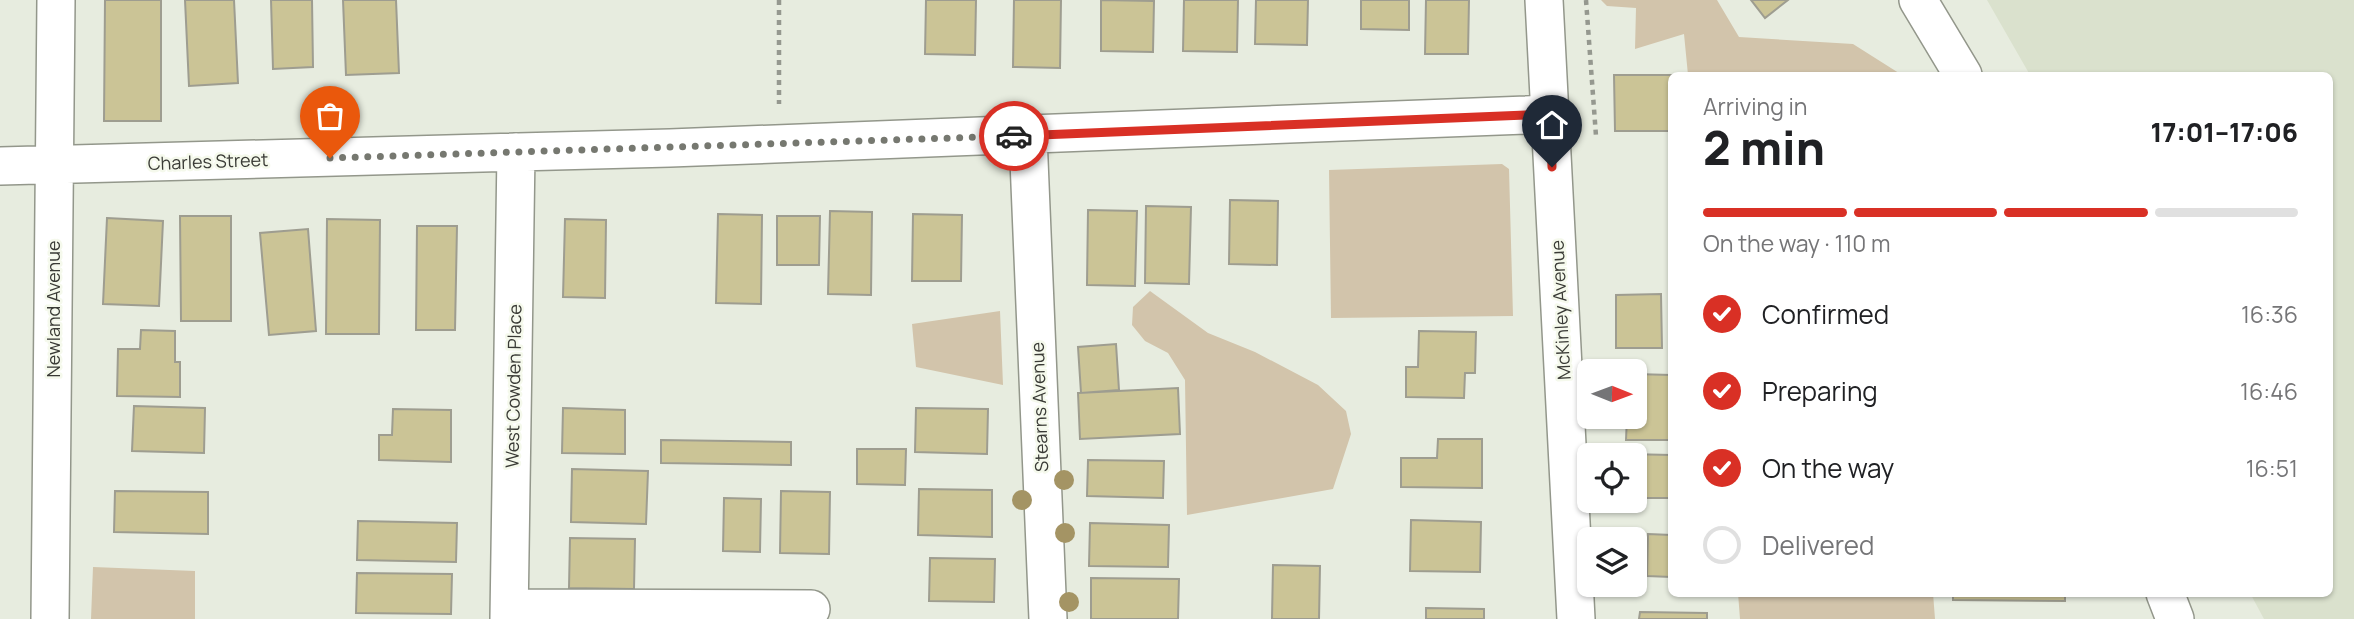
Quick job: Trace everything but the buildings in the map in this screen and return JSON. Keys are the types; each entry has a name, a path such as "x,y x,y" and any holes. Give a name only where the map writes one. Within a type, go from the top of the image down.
{"street":[{"name":"Newland Avenue","path":"50,619 56,0"},
{"name":"McKinley Avenue","path":"1544,0 1576,619"},
{"path":"1917,0 1961,72"},
{"name":"Charles Street","path":"0,166 1028,136 1550,114"},
{"name":"Stearns Avenue","path":"1028,136 1048,619"},
{"name":"West Cowden Place","path":"510,614 516,152"},
{"path":"2167,597 2175,619"},
{"path":"510,614 811,609"}],"path":[{"path":"779,0 779,104"},
{"path":"1586,0 1596,136"}],"shaded area":[{"path":"1601,0 1717,0 1739,37 1853,44 1897,72 1688,72 1684,34 1635,49 1636,8 1607,6"},
{"path":"1987,0 2354,0 2354,619 2264,619 2252,597 2333,597 2333,72 2028,72"},
{"path":"1502,164 1509,169 1513,316 1331,318 1329,170"},
{"path":"1150,291 1208,333 1255,352 1318,385 1346,411 1351,434 1333,489 1187,515 1185,380 1168,353 1145,341 1132,325 1133,307"},
{"path":"1000,311 1003,385 916,367 912,324"},
{"path":"93,567 195,571 195,619 91,619"},
{"path":"1738,597 1933,597 1935,619 1740,619"}],"way so far":[{"path":"330,158 1014,136"}],"route":[{"path":"1014,136 1550,114 1552,167"}]}
